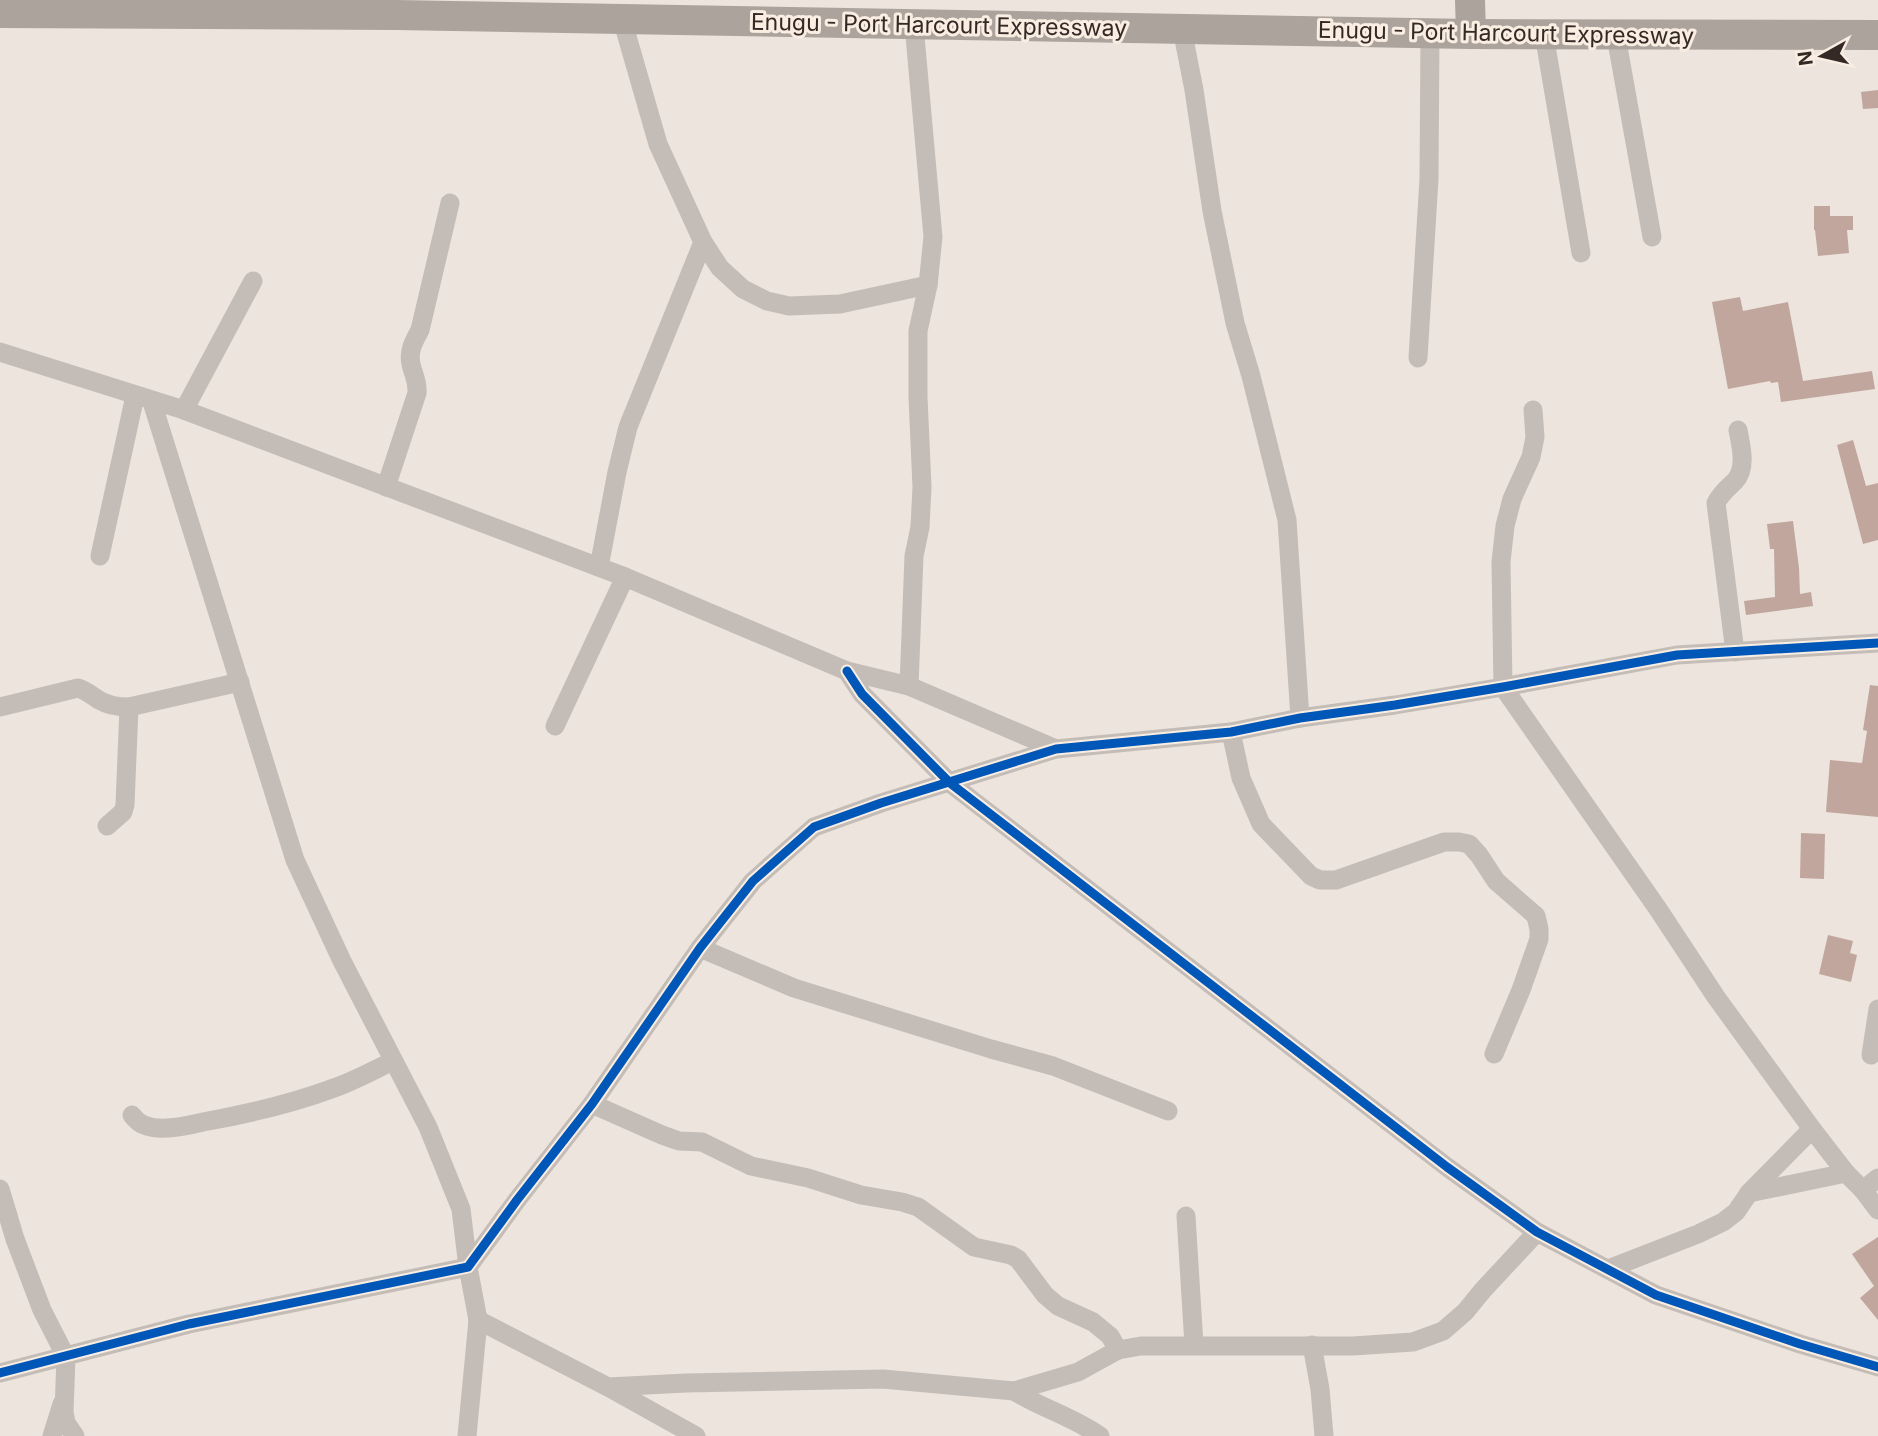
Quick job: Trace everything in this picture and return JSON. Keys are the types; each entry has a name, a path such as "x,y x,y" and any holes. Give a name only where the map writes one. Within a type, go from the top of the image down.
{"highway":[{"path":"1470,0 1471,34"},
{"name":"Enugu - Port Harcourt Expressway","path":"0,13 383,15 1616,36 1878,35"}],"street":[{"path":"622,19 658,144 703,242 720,268 743,289 767,301 789,306 840,304 928,285"},
{"path":"909,686 914,556 920,527 922,487 918,331 928,285 933,237 914,24"},
{"path":"1182,29 1212,211 1235,323 1287,520 1300,718"},
{"path":"1418,358 1429,179 1430,33"},
{"path":"1544,34 1580,253"},
{"path":"1616,36 1652,237"},
{"path":"387,487 417,393 418,382 410,362 411,347 420,330 450,203"},
{"path":"599,566 628,428 703,242"},
{"path":"184,411 253,281"},
{"path":"0,352 184,411 599,566 847,671 909,686 1056,748"},
{"path":"100,556 144,399"},
{"path":"144,399 240,682 295,860 342,961 428,1127 461,1209 478,1320 467,1436"},
{"path":"1534,410 1535,437 1531,457 1512,499 1505,526 1501,562 1503,687 1716,997 1812,1129 1846,1173 1870,1184 1878,1210"},
{"path":"1735,652 1716,503 1740,474 1742,454 1738,430"},
{"path":"555,726 625,576"},
{"path":"0,1373 189,1324 468,1267 592,1104 700,948 753,881 814,827 1056,748 1231,732 1677,655 1878,643"},
{"path":"847,671 862,694 950,783 1447,1167 1537,1232 1656,1295 1800,1344 1878,1367"},
{"path":"0,707 78,688 114,707 129,707 240,682"},
{"path":"107,827 123,812 125,805 129,707"},
{"path":"1231,732 1241,778 1261,824 1311,876 1320,880 1336,880 1444,842 1459,842 1469,844 1496,881 1536,916 1539,939 1494,1054"},
{"path":"700,948 794,988 1053,1066 1168,1111"},
{"path":"1871,1055 1878,1009"},
{"path":"132,1115 144,1126 159,1128 224,1119 281,1106 337,1087 393,1061"},
{"path":"592,1104 679,1141 702,1142 751,1166 918,1207 974,1247 1018,1259 1045,1295 1058,1306 1093,1322 1110,1336 1118,1350"},
{"path":"1608,1269 1723,1222 1737,1212 1749,1193 1812,1129"},
{"path":"1749,1193 1846,1173"},
{"path":"0,1189 15,1239 42,1310 66,1357 66,1423 75,1436"},
{"path":"1186,1216 1194,1345"},
{"path":"608,1387 883,1379 1014,1391 1078,1373 1118,1350 1141,1346 1353,1346 1413,1342 1443,1331 1465,1312 1537,1232"},
{"path":"478,1320 696,1436"},
{"path":"1312,1345 1324,1436"},
{"path":"1014,1391 1034,1404 1067,1417 1100,1436"},
{"path":"52,1436 65,1394"}],"building":[{"path":"1878,90 1878,108 1863,109 1861,92"},
{"path":"1814,206 1830,206 1830,216 1853,216 1853,230 1847,230 1849,253 1818,256"},
{"path":"1740,297 1743,311 1788,302 1803,381 1872,371 1875,389 1781,402 1778,382 1728,389 1712,302"},
{"path":"1853,440 1866,486 1878,483 1878,540 1863,544 1837,445"},
{"path":"1793,521 1800,594 1811,592 1813,606 1746,615 1744,601 1775,597 1774,549 1770,549 1767,524"},
{"path":"1870,685 1878,686 1878,817 1826,812 1830,760 1862,763 1867,731 1863,730"},
{"path":"1801,833 1825,834 1824,879 1800,878"},
{"path":"1828,935 1853,941 1850,953 1857,955 1851,982 1819,974"},
{"path":"1878,1237 1878,1320 1860,1298 1874,1286 1852,1254"}],"cycle path":[{"path":"0,1373 189,1324 468,1267 592,1104 700,948 753,881 814,827 881,803 1056,749 1231,732 1677,655 1878,643"},
{"path":"847,671 862,694 950,783 1447,1167 1537,1232 1656,1295 1800,1344 1878,1367"}]}
